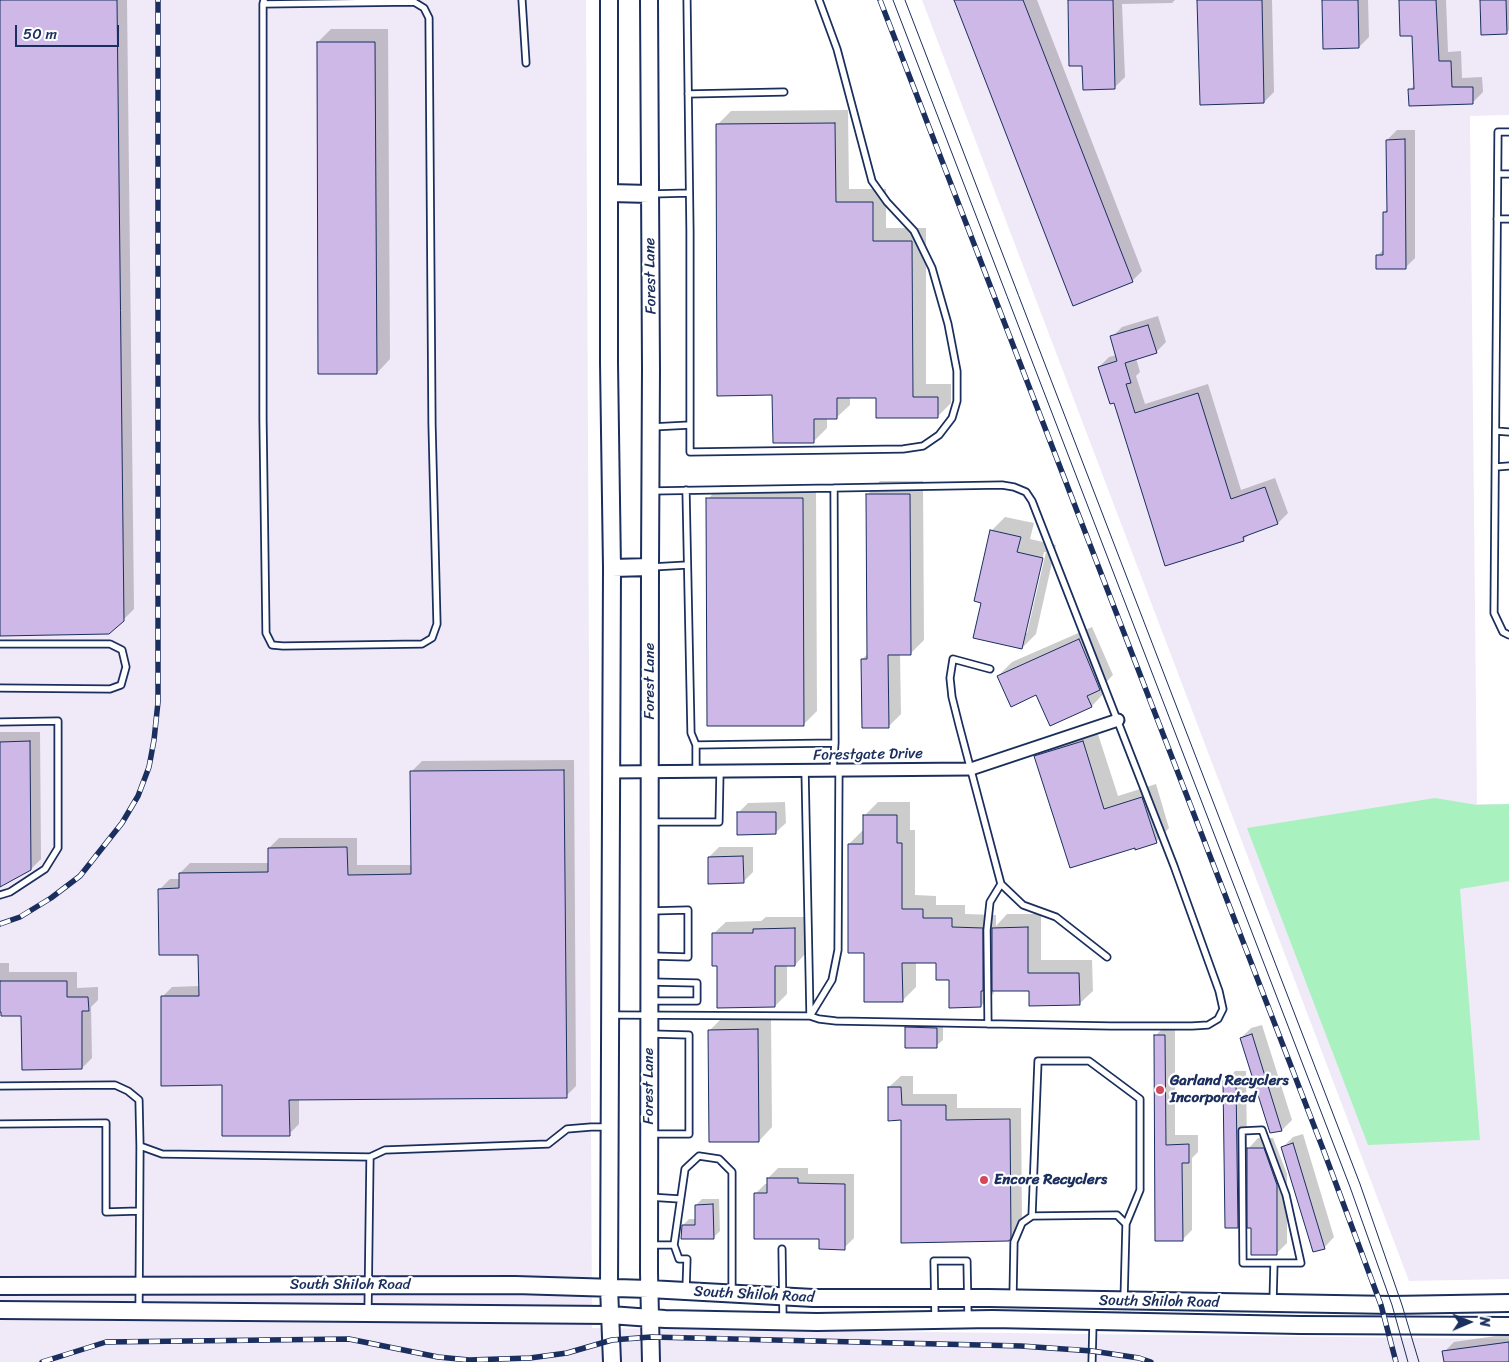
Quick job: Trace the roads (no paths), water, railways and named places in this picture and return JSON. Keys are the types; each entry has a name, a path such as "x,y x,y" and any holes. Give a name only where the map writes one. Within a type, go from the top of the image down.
{"main road":[{"path":"609,0 609,363 612,568 609,1287 612,1362"},
{"name":"Forest Lane","path":"649,0 651,427 649,1289 651,1362"},
{"path":"610,193 650,194"},
{"path":"612,568 650,567"},
{"name":"South Shiloh Road","path":"0,1286 515,1284 813,1298 968,1298 1392,1305 1509,1303"},
{"name":"South Shiloh Road","path":"0,1310 610,1315 650,1318 783,1321 968,1319 1300,1325 1509,1326"}],"street":[{"name":"Forestgate Drive","path":"611,772 971,769 1118,720"}],"lane":[{"path":"522,0 526,63"},
{"path":"687,0 690,452 903,449 922,446 939,434 952,418 957,401 957,371 948,324 932,268 914,231 887,202 872,181 836,49 819,0"},
{"path":"263,2 414,2 424,8 429,18 432,424 437,624 432,638 422,644 283,646 272,644 266,633 263,420 263,2"},
{"path":"688,94 784,92"},
{"path":"1509,132 1498,132 1494,614 1503,632 1509,634"},
{"path":"1498,174 1509,174"},
{"path":"650,194 689,193"},
{"path":"1497,219 1509,218"},
{"path":"651,427 690,425"},
{"path":"1496,432 1509,432"},
{"path":"1496,467 1509,466"},
{"path":"649,1008 810,1016 836,1021 1111,1026 1192,1026 1208,1024 1218,1019 1223,1010 1219,991 1177,875 1032,501 1026,492 1014,486 1002,485 650,491"},
{"path":"810,1016 832,980 838,950 834,488"},
{"path":"686,490 690,732 696,745 696,772"},
{"path":"650,567 687,565"},
{"path":"0,644 110,644 122,650 126,667 121,684 110,689 0,688"},
{"path":"990,669 953,659 950,678 952,697 1001,884 1023,905 1056,918 1107,957"},
{"path":"0,722 58,721 58,848 45,869 10,892 0,895"},
{"path":"696,745 835,743"},
{"path":"805,770 810,1016"},
{"path":"649,822 719,822 720,771"},
{"path":"988,1024 986,930 990,902 1001,884"},
{"path":"649,911 688,910 688,957 649,956"},
{"path":"611,1015 697,1001 697,983 649,982"},
{"path":"649,1034 689,1034 689,1134 649,1134"},
{"path":"1032,1216 1038,1061 1089,1061 1140,1099 1140,1190 1126,1224 1124,1301"},
{"path":"0,1086 115,1085 128,1091 139,1100 139,1311"},
{"path":"0,1124 106,1123 106,1212 139,1211"},
{"path":"140,1146 162,1154 370,1157 385,1150 548,1144 568,1129 610,1128"},
{"path":"1262,1130 1286,1195 1301,1263 1274,1263 1243,1263 1242,1131 1262,1130"},
{"path":"686,1291 687,1259 679,1259 674,1245 685,1169 699,1156 719,1159 732,1172 732,1294"},
{"path":"368,1313 370,1157"},
{"path":"649,1197 680,1199"},
{"path":"1013,1299 1014,1242 1022,1223 1032,1216 1117,1215 1126,1224"},
{"path":"649,1244 674,1245"},
{"path":"782,1249 783,1321"},
{"path":"935,1320 934,1262 967,1261 968,1319"},
{"path":"1273,1304 1274,1263"},
{"path":"1092,1362 1093,1321"}],"tram line":[{"path":"893,0 1350,1187 1392,1305 1408,1362"},
{"path":"905,0 1360,1184 1402,1305 1419,1362"}],"railway":[{"path":"0,924 20,917 51,898 80,876 122,823 138,796 149,767 154,740 158,702 158,0"},
{"path":"880,0 1323,1149 1381,1305 1396,1362"},
{"path":"42,1362 106,1342 349,1339 438,1357 469,1360 530,1358 567,1353 612,1340 651,1337 1021,1346 1092,1351 1139,1358 1151,1362"}],"place":[{"name":"Garland Recyclers Incorporated","path":"1160,1090"},
{"name":"Encore Recyclers","path":"984,1180"}]}
